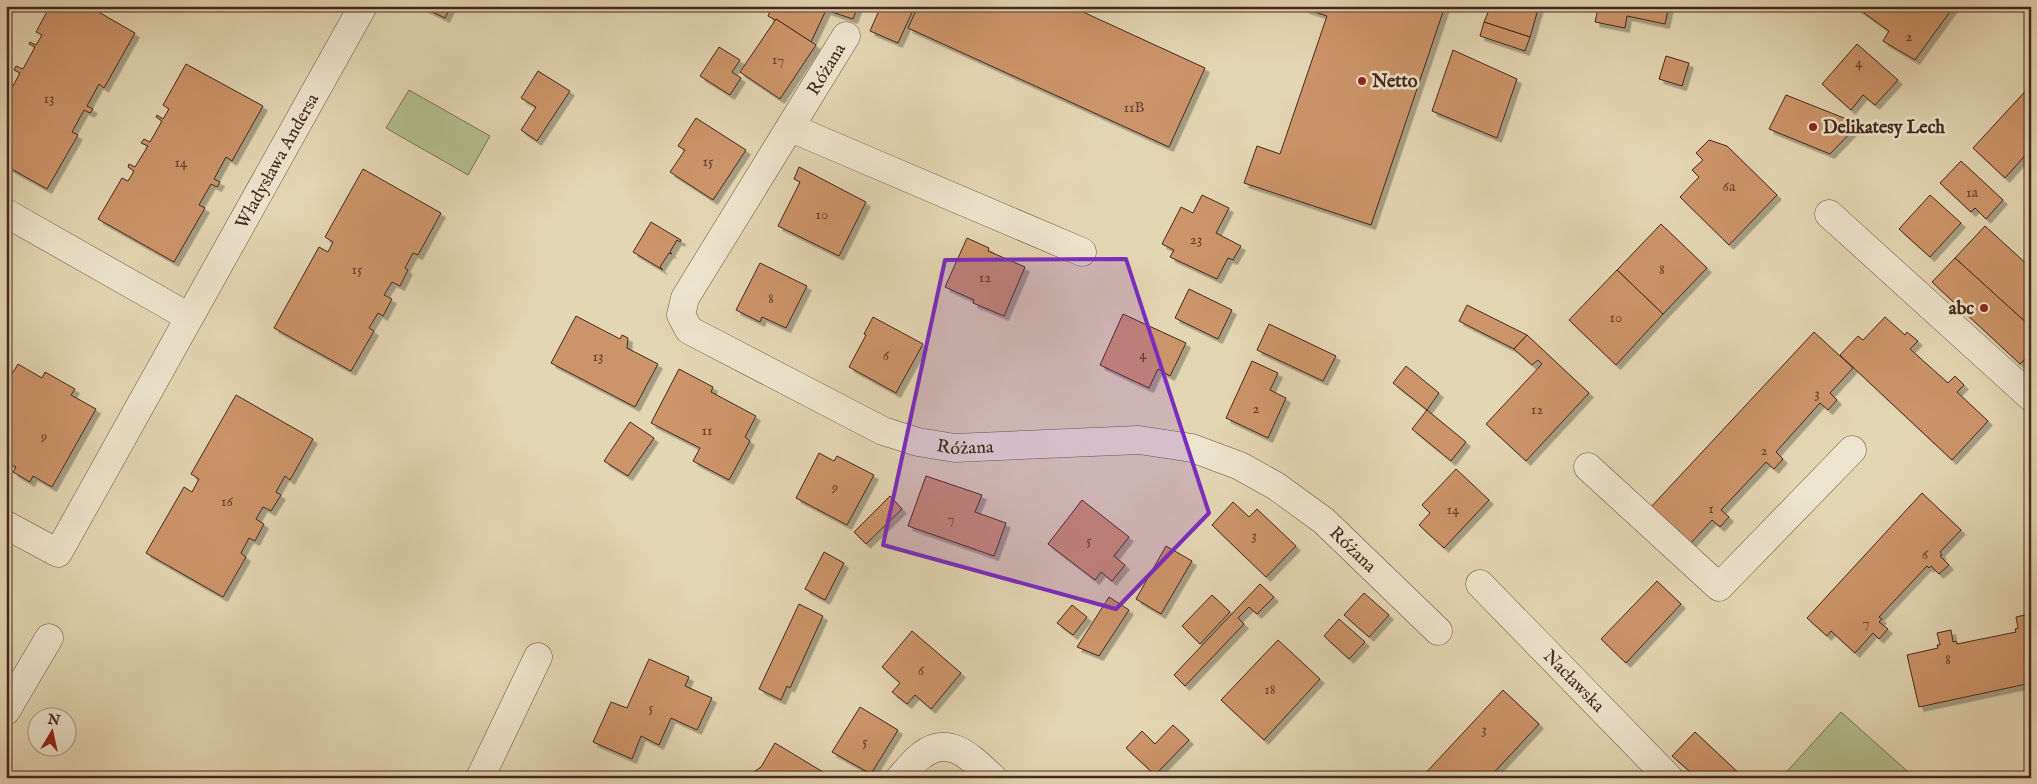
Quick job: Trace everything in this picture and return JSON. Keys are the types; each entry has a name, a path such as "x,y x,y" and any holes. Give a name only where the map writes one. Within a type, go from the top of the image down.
{"street":[{"name":"Władysława Andersa","path":"6,525 58,553 362,6"},
{"name":"Różana","path":"846,36 685,298 681,315 689,330 883,431 918,442 955,448 1139,440 1192,448 1240,466 1276,486 1324,521 1438,631"},
{"path":"791,128 1082,252"},
{"path":"6,213 189,317"},
{"path":"1829,214 2031,397"},
{"path":"1588,467 1719,587 1852,450"},
{"name":"Nacławska","path":"1480,584 1669,778"},
{"path":"6,711 49,638"},
{"path":"480,778 538,657"},
{"path":"900,778 922,755 936,747 954,747 964,752 993,778"}],"highlighted area":[{"path":"1126,259 1209,513 1116,609 883,545 945,260"}],"green space":[{"path":"409,90 490,136 468,175 386,128"},
{"path":"1841,712 1915,778 1781,778"}],"building":[{"path":"50,6 88,6 135,33 104,88 99,84 87,106 93,109 90,113 84,110 72,132 78,135 47,189 6,166 6,93 8,95 20,73 14,70 16,66 23,69 35,47 29,44 30,42 36,45 42,35 36,32"},
{"path":"420,6 451,6 445,18"},
{"path":"772,6 814,6 826,10 811,42 776,19 768,16"},
{"path":"814,6 858,6 853,19"},
{"path":"881,6 915,6 898,43 870,31"},
{"path":"918,6 1070,6 1205,68 1169,147 908,28"},
{"name":"Netto","path":"1304,6 1445,6 1371,225 1244,183 1257,146 1280,154 1327,16 1303,8"},
{"path":"1484,6 1539,6 1530,37 1484,22 1489,10"},
{"path":"1669,6 1665,24 1627,16 1625,28 1595,22 1598,9 1586,7"},
{"path":"1858,6 1954,6 1915,60 1883,41 1889,31 1857,8"},
{"path":"776,19 816,45 780,99 740,72"},
{"path":"1484,22 1530,37 1525,51 1480,36"},
{"path":"1857,44 1898,80 1875,105 1863,95 1851,110 1822,84"},
{"path":"719,47 740,60 732,72 741,78 730,95 700,76"},
{"path":"1453,50 1517,79 1497,138 1432,111"},
{"path":"1666,56 1689,63 1682,86 1659,79"},
{"path":"186,64 263,106 232,161 226,157 214,179 220,182 217,187 211,184 199,205 205,208 174,262 98,219 122,178 128,181 134,171 128,167 129,164 135,167 148,146 141,143 144,139 150,142 162,121 156,117 157,115 163,119 169,109 163,105"},
{"path":"538,71 570,91 537,141 521,130 536,107 521,98"},
{"path":"2031,85 2031,149 2005,178 1973,148"},
{"name":"Delikatesy Lech","path":"1786,95 1859,124 1830,154 1769,129"},
{"path":"696,118 746,150 713,200 670,172 685,150 678,146"},
{"path":"1709,140 1727,146 1777,195 1729,245 1680,197 1699,177 1692,170 1703,160 1696,153"},
{"path":"1961,161 2003,200 1986,219 1975,208 1971,212 1940,183"},
{"path":"799,167 866,202 839,256 778,226 800,182 794,179"},
{"path":"363,169 441,213 418,255 413,253 405,268 408,270 400,286 392,282 384,295 392,299 383,316 378,313 369,328 374,331 351,371 274,328 319,247 328,252 333,242 325,237"},
{"path":"1202,195 1229,208 1216,233 1241,246 1233,260 1228,258 1217,279 1170,257 1174,250 1162,244 1181,207 1193,213"},
{"path":"1930,195 1961,223 1930,257 1899,229"},
{"path":"651,222 681,240 680,242 677,240 670,252 672,254 669,253 660,267 663,270 633,252"},
{"path":"1661,224 1707,268 1663,314 1617,270"},
{"path":"1985,226 2031,268 2031,327 1955,258"},
{"path":"967,238 989,248 988,251 1025,267 1004,316 973,303 974,300 945,287"},
{"name":"abc","path":"1955,258 2031,327 2031,353 2020,364 1932,282"},
{"path":"760,263 807,286 786,328 762,317 760,322 736,310"},
{"path":"1617,270 1663,314 1616,365 1569,320"},
{"path":"1189,289 1232,310 1218,339 1175,318"},
{"path":"1467,305 1527,335 1514,349 1459,321"},
{"path":"1123,314 1186,343 1170,376 1158,369 1149,388 1100,365"},
{"path":"576,316 620,339 622,335 628,338 627,348 658,364 635,407 551,363"},
{"path":"873,317 923,344 896,393 849,367"},
{"path":"1885,317 1905,335 1907,332 1918,341 1910,349 1948,383 1955,376 1964,385 1957,392 1988,421 1952,460 1840,355 1858,336 1863,340"},
{"path":"1269,324 1336,356 1323,381 1257,350"},
{"path":"1814,332 1853,368 1830,393 1837,400 1828,410 1820,403 1776,452 1783,459 1774,469 1766,462 1721,510 1729,517 1720,527 1712,520 1689,545 1650,508"},
{"path":"1527,335 1589,393 1526,461 1486,424 1542,364 1538,360 1532,365 1514,349"},
{"path":"1252,361 1278,373 1270,390 1286,398 1268,438 1226,418"},
{"path":"18,364 42,378 45,372 75,389 71,395 96,409 52,487 33,476 30,482 13,472 16,467 7,462 6,465 6,384"},
{"path":"1406,366 1439,393 1427,410 1393,383"},
{"path":"679,369 713,387 711,392 756,416 745,437 750,441 729,480 693,461 700,448 651,423"},
{"path":"236,395 313,439 290,480 285,476 276,492 281,495 271,511 263,507 256,519 264,524 255,541 249,538 241,553 246,557 223,597 146,553 184,487 192,492 199,479 191,474"},
{"path":"1427,410 1466,442 1451,461 1412,429"},
{"path":"630,422 654,438 628,476 604,461"},
{"path":"819,453 834,461 837,456 874,475 847,525 796,498"},
{"path":"1456,469 1489,500 1444,548 1419,525 1430,513 1422,505"},
{"path":"926,476 982,495 975,512 1006,523 994,556 908,526"},
{"path":"1922,493 1961,530 1940,552 1942,555 1940,556 1949,565 1939,574 1931,566 1929,568 1927,566 1879,617 1882,619 1879,622 1888,629 1879,639 1873,633 1855,653 1831,631 1827,636 1807,618"},
{"path":"890,496 902,509 866,544 854,532"},
{"path":"1082,500 1129,537 1114,556 1125,565 1112,581 1101,572 1095,580 1048,544"},
{"path":"1233,502 1249,517 1257,509 1296,546 1266,577 1212,525"},
{"path":"1166,546 1192,561 1161,614 1136,599"},
{"path":"824,552 844,563 825,600 805,589"},
{"path":"1657,581 1681,604 1626,663 1601,639"},
{"path":"1260,584 1274,597 1257,614 1249,607 1238,618 1244,624 1185,686 1174,675"},
{"path":"1364,593 1389,615 1369,637 1344,615"},
{"path":"1212,595 1230,612 1200,644 1182,626"},
{"path":"1109,597 1129,610 1099,656 1077,647"},
{"path":"799,604 823,616 790,688 787,686 781,700 759,689"},
{"path":"1072,605 1087,617 1073,635 1057,623"},
{"path":"2029,614 2031,622 2031,683 1919,707 1907,655 1938,648 1937,645 1940,645 1937,633 1951,630 1953,642 1956,641 1957,644 2016,632 2015,629 2018,628 2016,617"},
{"path":"1339,619 1365,642 1349,659 1324,636"},
{"path":"912,631 961,673 931,709 915,695 907,704 892,692 900,683 882,667"},
{"path":"1278,640 1320,679 1264,740 1221,700"},
{"path":"649,659 689,677 685,686 712,698 697,730 671,718 659,745 641,736 632,759 593,742 611,702 627,708"},
{"path":"1503,690 1539,724 1489,778 1421,778"},
{"path":"860,707 898,730 871,774 832,752"},
{"path":"1173,725 1189,740 1155,775 1126,748 1142,731 1155,744"},
{"path":"1695,732 1744,778 1697,778 1672,756"},
{"path":"775,743 833,778 752,778"}],"place":[{"name":"Netto","path":"1362,81"},
{"name":"Delikatesy Lech","path":"1813,127"},
{"name":"abc","path":"1984,308"}]}
